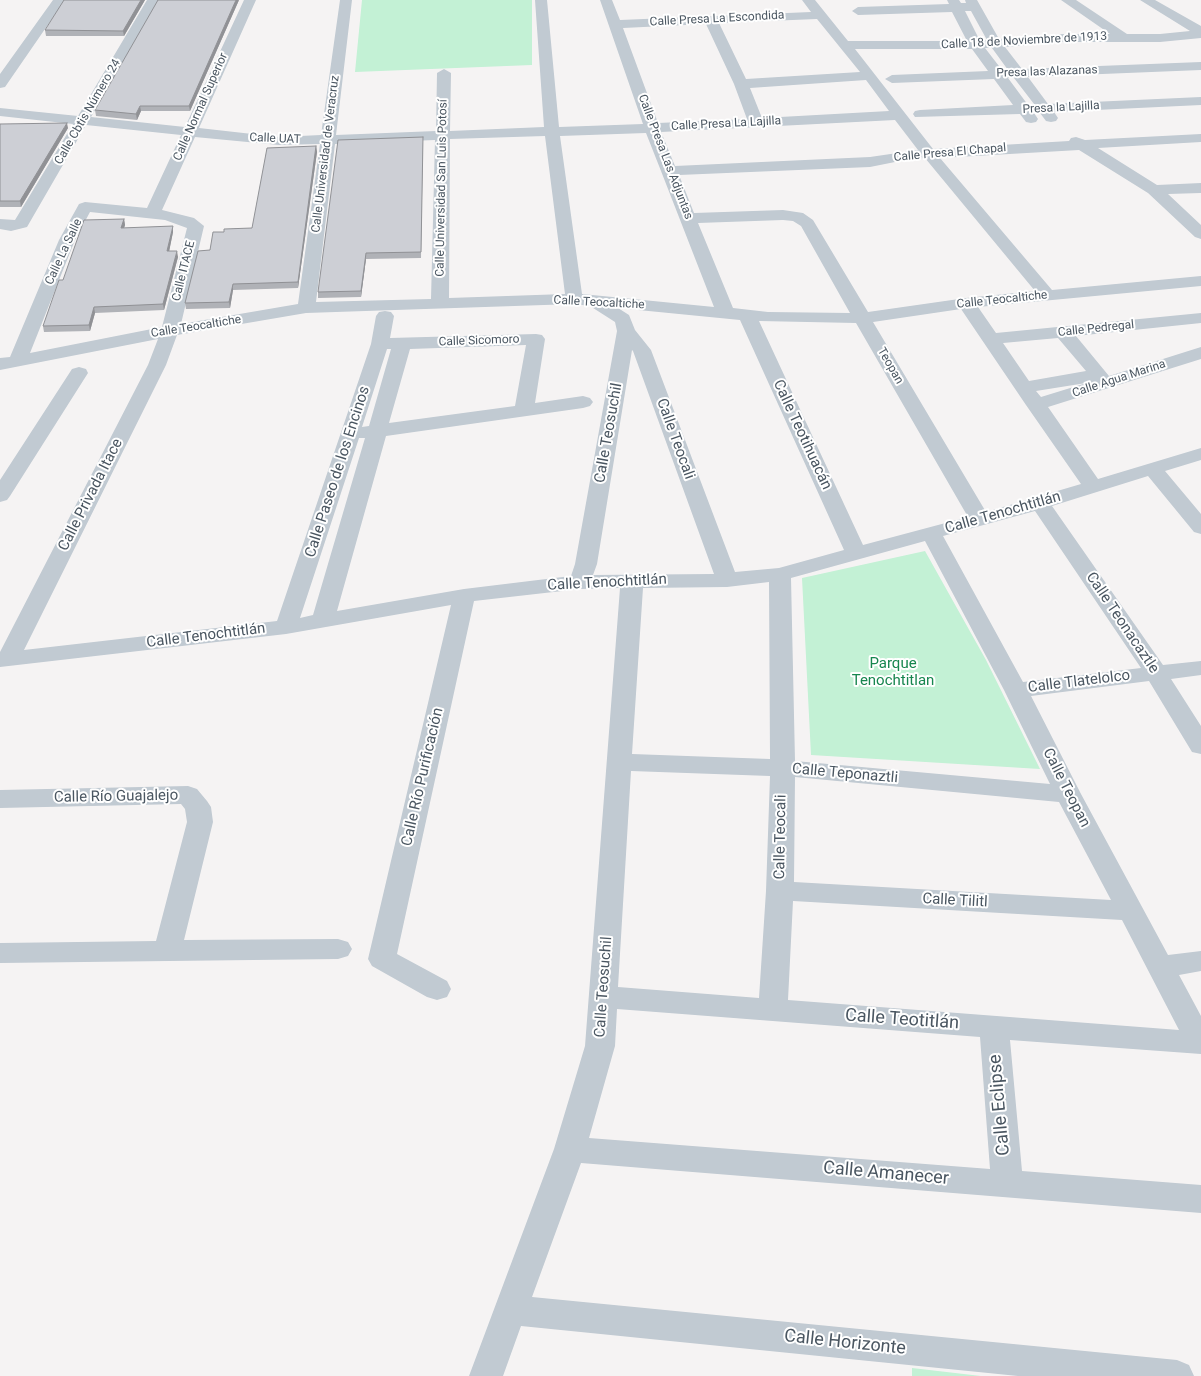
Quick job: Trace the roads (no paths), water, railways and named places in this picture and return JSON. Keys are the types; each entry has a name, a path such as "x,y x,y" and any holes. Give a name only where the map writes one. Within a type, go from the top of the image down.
{"street":[{"path":"0,84 59,0"},
{"name":"Calle Cbtis Número 24","path":"0,224 11,226 22,224 153,0"},
{"name":"Calle Normal Superior","path":"153,213 250,0"},
{"name":"Calle Universidad de Veracruz","path":"306,308 346,0"},
{"path":"541,0 552,132 583,299 610,309 623,320 626,332"},
{"name":"Calle Presa Las Adjuntas","path":"606,0 652,128 726,314"},
{"path":"808,0 846,45 929,154 1047,295"},
{"path":"1066,0 1123,37"},
{"path":"1146,0 1201,33"},
{"path":"858,11 973,3 995,43 1052,119 1081,144 1113,166 1154,190 1201,234"},
{"path":"955,4 976,45 1028,115"},
{"name":"Calle Presa La Escondida","path":"615,24 820,15"},
{"path":"710,19 741,84 756,122"},
{"name":"Calle 18 de Noviembre de 1913","path":"846,45 976,45 1063,38 1160,38 1201,33"},
{"name":"Presa las Alazanas","path":"892,79 1201,66"},
{"name":"Calle Universidad San Luis Potosí","path":"440,303 444,72"},
{"path":"741,84 870,76"},
{"name":"Presa la Lajilla","path":"920,114 1028,115 1052,119 1201,101"},
{"name":"Calle UAT","path":"0,112 268,141 552,132"},
{"name":"Calle Presa La Lajilla","path":"552,132 900,116"},
{"name":"Calle Presa El Chapal","path":"669,171 870,162 905,155 1201,138"},
{"path":"1154,190 1201,188"},
{"name":"Calle La Salle","path":"9,363 67,240 85,207 153,213"},
{"name":"Calle ITACE","path":"153,213 188,221 196,226 170,330"},
{"name":"Teopan","path":"689,218 783,215 797,216 807,223 980,520"},
{"name":"Calle Teocaltiche","path":"9,363 170,330 306,308 583,299 747,316 862,318 966,303 1201,281"},
{"path":"966,303 1094,487"},
{"name":"Calle Paseo de los Encinos","path":"286,627 380,344 385,316"},
{"name":"Calle Teotihuacán","path":"747,316 857,554"},
{"path":"1196,319 1201,334"},
{"name":"Calle Pedregal","path":"991,339 1196,319"},
{"name":"Calle Privada Itace","path":"4,659 157,365 170,330"},
{"name":"Calle Teocali","path":"626,332 642,350 727,580"},
{"name":"Calle Teosuchil","path":"580,582 586,564 626,332"},
{"path":"1063,332 1102,379"},
{"name":"Calle Sicomoro","path":"380,344 536,339 524,410"},
{"name":"Calle Paseo de los Encinos","path":"322,622 402,344"},
{"name":"Calle Agua Marina","path":"1036,404 1102,379 1201,353"},
{"path":"0,496 79,373"},
{"path":"1024,387 1102,379"},
{"path":"350,436 584,402"},
{"name":"Calle Tenochtitlán","path":"4,659 286,627 464,596 580,582 727,580 780,574 1040,503 1201,454"},
{"path":"1153,469 1201,528"},
{"name":"Calle Teonacaztle","path":"1040,503 1156,673 1201,746"},
{"name":"Calle Teopan","path":"931,533 1016,690 1068,794 1201,1043"},
{"name":"Calle Teocali","path":"773,1010 780,891 783,768 780,574"},
{"path":"302,579 335,580"},
{"name":"Calle Teosuchil","path":"486,1376 570,1149 600,1046 632,580"},
{"name":"Calle Río Purificación","path":"437,989 382,958 464,596"},
{"name":"Calle Tlatelolco","path":"1016,690 1201,668"},
{"name":"Calle Teponaztli","path":"621,762 783,768 1068,794"},
{"name":"Calle Río Guajalejo","path":"0,799 188,795 198,807 200,822 167,952"},
{"name":"Calle Tilitl","path":"780,891 1130,910"},
{"path":"0,953 338,949"},
{"path":"1160,966 1201,960"},
{"name":"Calle Teotitlán","path":"604,996 1201,1043"},
{"name":"Calle Eclipse","path":"994,1027 1007,1183"},
{"name":"Calle Amanecer","path":"570,1149 1201,1198"},
{"name":"Calle Horizonte","path":"512,1310 1177,1376"}],"park label":[{"name":"Parque Tenochtitlan","path":"893,672"}]}
